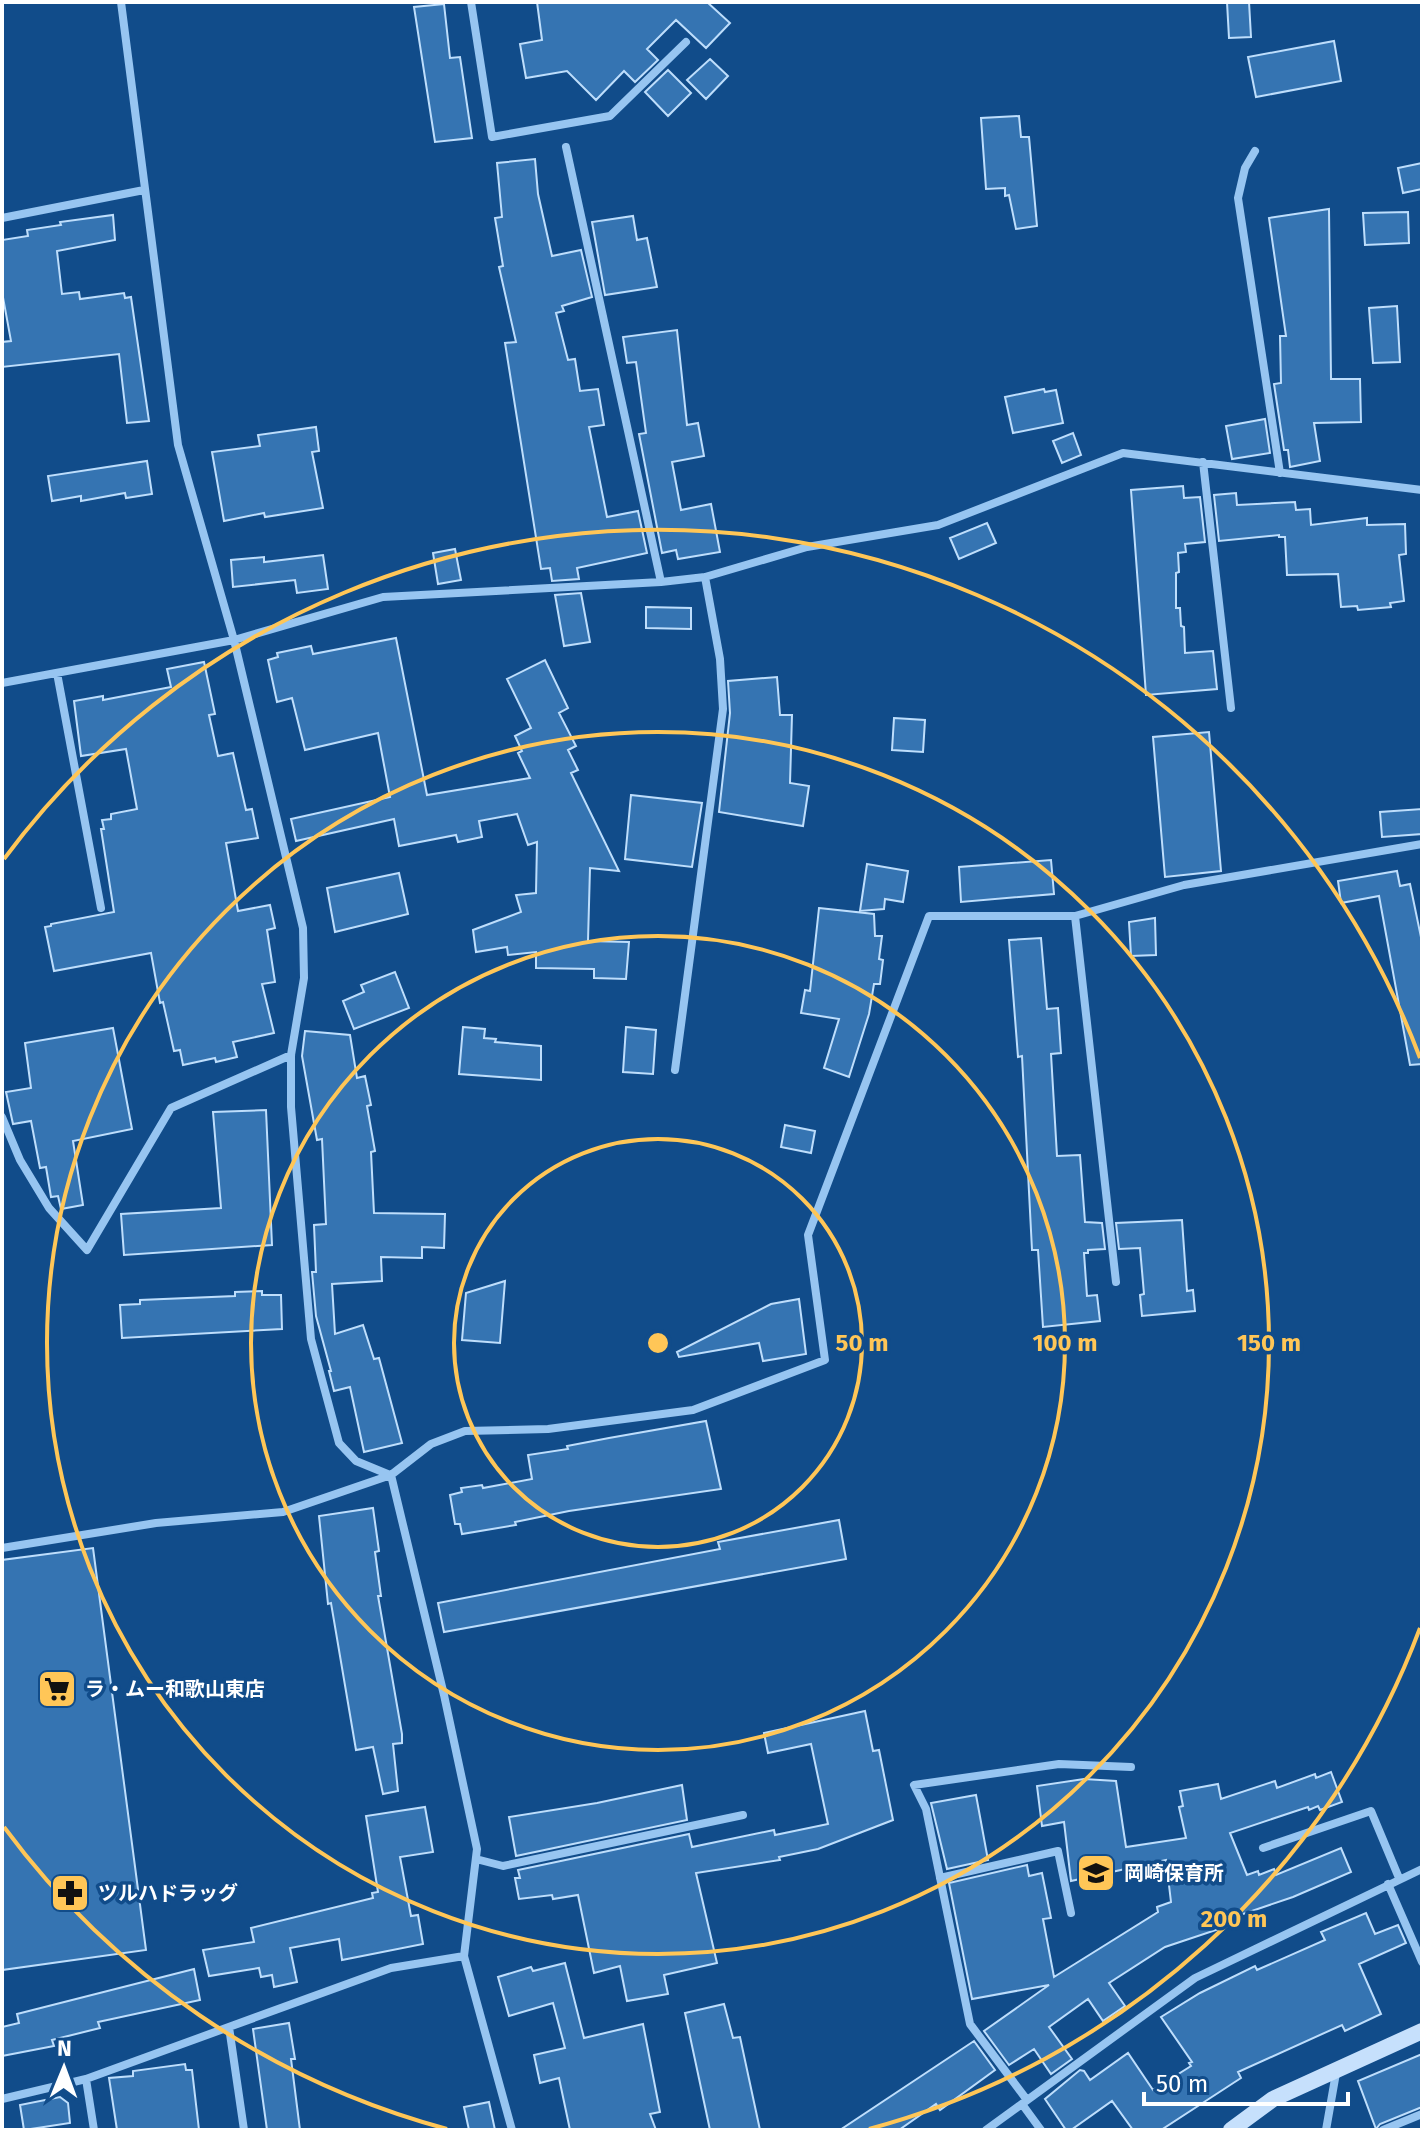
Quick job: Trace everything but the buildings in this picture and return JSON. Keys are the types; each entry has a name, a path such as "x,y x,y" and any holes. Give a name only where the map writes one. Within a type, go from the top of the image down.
{"street":[{"path":"121,2 178,445 234,640 303,928 304,978 291,1055 291,1107 311,1339 339,1443 356,1461 391,1475"},
{"path":"471,2 492,137 610,116 686,42"},
{"path":"566,147 661,582"},
{"path":"1255,151 1245,168 1238,198 1280,473"},
{"path":"2,218 144,190"},
{"path":"2,683 234,640 383,597 705,577 807,547 938,525 1123,453 1422,490"},
{"path":"1203,462 1231,708"},
{"path":"675,1070 723,709 720,659 705,577"},
{"path":"57,673 101,908"},
{"path":"2,1548 156,1523 283,1512 391,1475 431,1444 465,1431 548,1429 693,1410 825,1360 808,1235 929,916 1075,916 1184,885 1422,844"},
{"path":"1075,916 1116,1282"},
{"path":"2,1117 20,1160 49,1208 87,1250 171,1108 291,1055"},
{"path":"391,1475 477,1849 464,1956 512,2130"},
{"path":"1041,2130 970,2024 926,1809 914,1785 1059,1764 1131,1767"},
{"path":"1263,1848 1371,1811 1399,1878"},
{"path":"476,1859 503,1866 743,1815"},
{"path":"940,1878 1058,1851 1071,1913"},
{"path":"986,2130 1195,1978 1422,1869"},
{"path":"1388,1884 1422,1962"},
{"path":"2,2099 86,2079 391,1968 464,1956"},
{"path":"229,2027 244,2130"},
{"path":"1231,2130 1273,2099 1422,2031"},
{"path":"1326,2130 1336,2072"},
{"path":"86,2079 94,2130"},
{"path":"1383,2130 1422,2114"}],"place":[{"name":"ラ・ムー和歌山東店","path":"57,1689"},
{"name":"岡崎保育所","path":"1096,1873"},
{"name":"ツルハドラッグ","path":"70,1893"}]}
